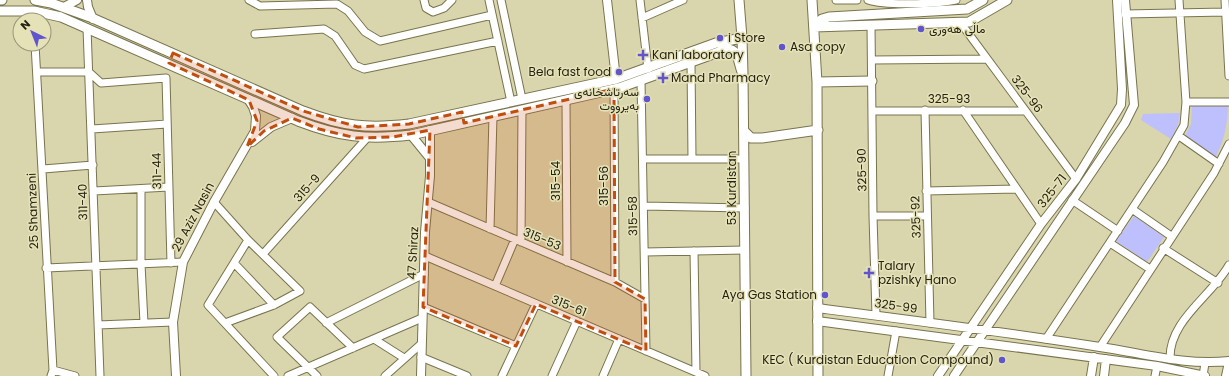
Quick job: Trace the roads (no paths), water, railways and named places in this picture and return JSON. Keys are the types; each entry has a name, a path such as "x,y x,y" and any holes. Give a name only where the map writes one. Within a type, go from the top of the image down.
{"main road":[{"path":"35,0 64,7 93,18 303,111 352,126 378,127 409,124 616,79 742,38"},
{"name":"53 Kurdistan","path":"738,0 744,74 746,376"},
{"path":"812,0 817,82 818,130 818,376"},
{"path":"814,27 822,19 829,17 966,9 983,0"},
{"path":"814,27 969,22 982,16 1007,0"},
{"path":"0,12 12,13"},
{"path":"52,16 60,17 88,28 319,129 356,138 411,135 614,89 641,81 691,62 717,47 735,52 744,74"},
{"path":"168,63 173,53"},
{"path":"817,82 872,81"},
{"path":"462,112 464,123"},
{"path":"744,131 750,138 762,138 818,130"}],"street":[{"path":"64,7 77,0"},
{"path":"87,0 88,8 93,18"},
{"path":"249,0 260,6 337,4 348,11 365,32 380,41 492,15"},
{"path":"424,0 426,8 433,12 441,10 452,0"},
{"path":"489,0 511,102"},
{"path":"501,0 522,99"},
{"path":"607,0 616,79"},
{"path":"640,0 648,69"},
{"path":"642,18 683,0"},
{"path":"836,0 857,0"},
{"path":"868,0 880,3 939,2 956,0"},
{"name":"325-71","path":"938,376 972,328 1041,224 1076,179 1121,105 1122,89 1117,0"},
{"name":"325-71","path":"954,376 1125,123 1134,105 1125,0"},
{"path":"1046,339 1180,136 1186,116 1186,102 1179,0"},
{"path":"1225,0 1229,76"},
{"path":"1125,14 1225,12"},
{"name":"325-96","path":"960,22 1076,179"},
{"name":"325-90","path":"871,25 873,216 876,315"},
{"name":"311-40","path":"88,28 94,191 95,266 100,376"},
{"path":"255,34 324,29 335,36 355,66 364,69 498,41"},
{"name":"25 Shamzeni","path":"36,52 52,373"},
{"path":"872,60 987,59"},
{"path":"691,62 692,159"},
{"path":"37,72 89,72"},
{"name":"311-44","path":"89,72 101,83 166,78 171,264"},
{"name":"315-58","path":"641,81 646,351"},
{"name":"315-56","path":"614,89 615,282"},
{"name":"29 Aziz Nasin","path":"176,376 173,322 183,262 214,202 255,131 257,121 254,107 246,98"},
{"name":"315-54","path":"566,100 567,262"},
{"path":"1186,102 1229,102"},
{"path":"495,286 518,240 522,110"},
{"name":"325-92","path":"925,110 930,323"},
{"path":"963,110 1041,224"},
{"name":"325-93","path":"872,111 1025,111"},
{"path":"490,229 493,116"},
{"name":"29 Aziz Nasin","path":"247,146 264,131 292,118"},
{"path":"92,129 167,124"},
{"name":"47 Shiraz","path":"421,376 430,130"},
{"path":"411,135 430,158"},
{"path":"1180,136 1219,164"},
{"name":"315-9","path":"263,254 367,138"},
{"path":"1100,347 1219,164 1229,144"},
{"path":"643,159 744,159"},
{"path":"43,169 93,165"},
{"path":"94,191 141,190 169,187"},
{"path":"926,191 1016,189"},
{"path":"141,190 141,264 144,323"},
{"path":"1072,200 1118,231"},
{"path":"214,202 248,240 300,291 274,305 225,323"},
{"name":"315-53","path":"428,202 615,282 646,299"},
{"path":"644,206 745,208"},
{"path":"1132,209 1172,236"},
{"path":"873,216 927,216"},
{"path":"248,240 208,305 274,376"},
{"path":"1110,243 1150,269"},
{"path":"1163,248 1218,283"},
{"path":"645,252 745,250"},
{"path":"694,251 696,372"},
{"name":"315-61","path":"425,256 705,376"},
{"path":"46,268 171,264 183,262"},
{"path":"234,263 274,305"},
{"path":"1170,359 1170,350 1179,328 1191,311 1218,283 1229,266"},
{"path":"326,323 424,274"},
{"path":"502,376 536,304"},
{"path":"317,376 278,337 310,307 353,348"},
{"path":"423,307 516,346"},
{"name":"325-99","path":"817,308 972,328 1170,359 1205,363 1229,362"},
{"path":"830,322 828,316 832,310"},
{"path":"288,376 422,318"},
{"path":"552,376 577,321"},
{"path":"818,321 1094,357 1157,366 1203,376 1205,363"},
{"path":"98,325 173,322"},
{"path":"888,376 896,330"},
{"path":"374,339 404,358"},
{"path":"603,376 619,339"},
{"path":"385,376 421,344"},
{"path":"421,357 467,376"},
{"path":"1091,376 1094,357"},
{"path":"1104,376 1106,359"},
{"path":"1226,376 1229,362"},
{"path":"1155,376 1157,366"},
{"path":"52,373 75,376"}],"place":[{"name":"ماڵی هەوری","path":"921,29"},
{"name":"i Store","path":"720,38"},
{"name":"Asa copy","path":"782,47"},
{"name":"Kani laboratory","path":"643,55"},
{"name":"Bela fast food","path":"619,72"},
{"name":"Mand Pharmacy","path":"663,78"},
{"name":"سەرتاشخانەی بەیرووت","path":"647,99"},
{"name":"Talary pzishky Hano","path":"869,273"},
{"name":"Aya Gas Station","path":"825,295"},
{"name":"KEC ( Kurdistan Education Compound)","path":"1002,360"}]}
